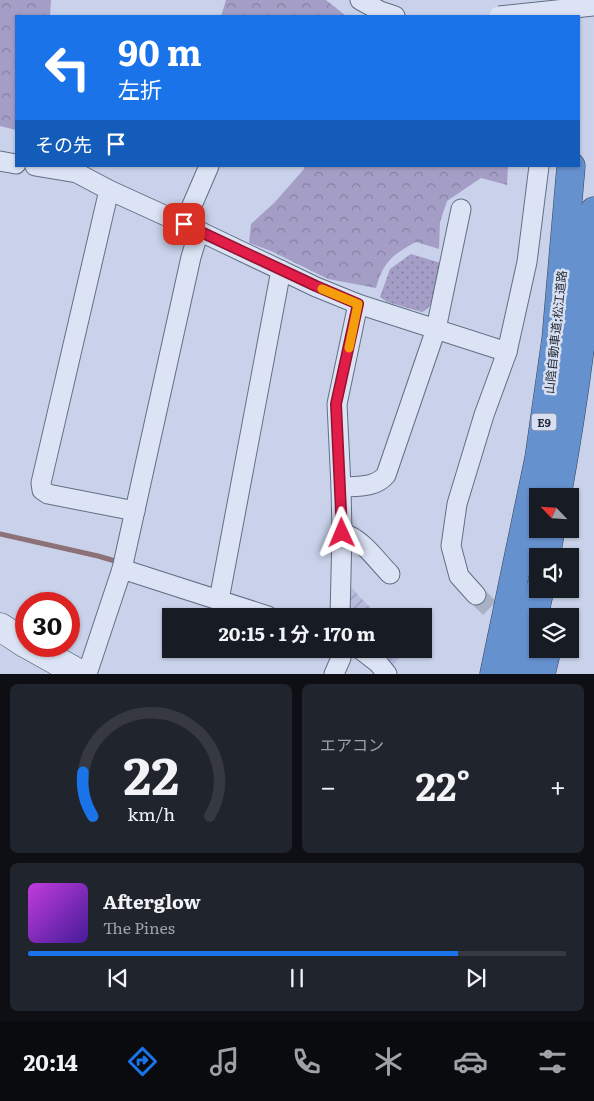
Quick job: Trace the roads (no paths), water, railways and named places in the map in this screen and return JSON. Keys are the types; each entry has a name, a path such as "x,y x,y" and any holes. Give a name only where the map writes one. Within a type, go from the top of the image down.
{"highway":[{"path":"557,0 558,15"},
{"path":"573,0 574,15"},
{"name":"山陰自動車道;松江道路","path":"501,672 539,458 556,339 570,168"},
{"name":"山陰自動車道;松江道路","path":"558,488 589,284 594,211"},
{"path":"572,488 582,416 589,284"},
{"name":"山陰自動車道;松江道路","path":"501,672 536,598"},
{"path":"541,674 545,658"}],"main road":[{"path":"0,628 15,637"},
{"path":"50,657 80,674"}],"street":[{"path":"360,0 387,9"},
{"path":"534,0 536,15"},
{"path":"508,15 594,6"},
{"path":"0,161 15,164"},
{"path":"46,167 79,170 109,190 358,304 507,352"},
{"path":"88,674 122,569 191,257 192,227 209,167"},
{"path":"476,595 459,576 451,546 457,504 484,415 507,352 528,262 539,167"},
{"path":"109,190 41,482 42,490 48,494 135,511"},
{"path":"341,487 374,485 386,475 436,330 461,209"},
{"path":"219,600 281,270"},
{"path":"340,608 342,533 336,404 358,304"},
{"path":"342,533 356,540 390,574"},
{"path":"122,569 244,608"},
{"path":"334,674 341,658"},
{"path":"372,658 387,674"}],"waterway":[{"path":"0,534 115,561"}],"tunnel":[{"path":"476,595 512,629"}]}
